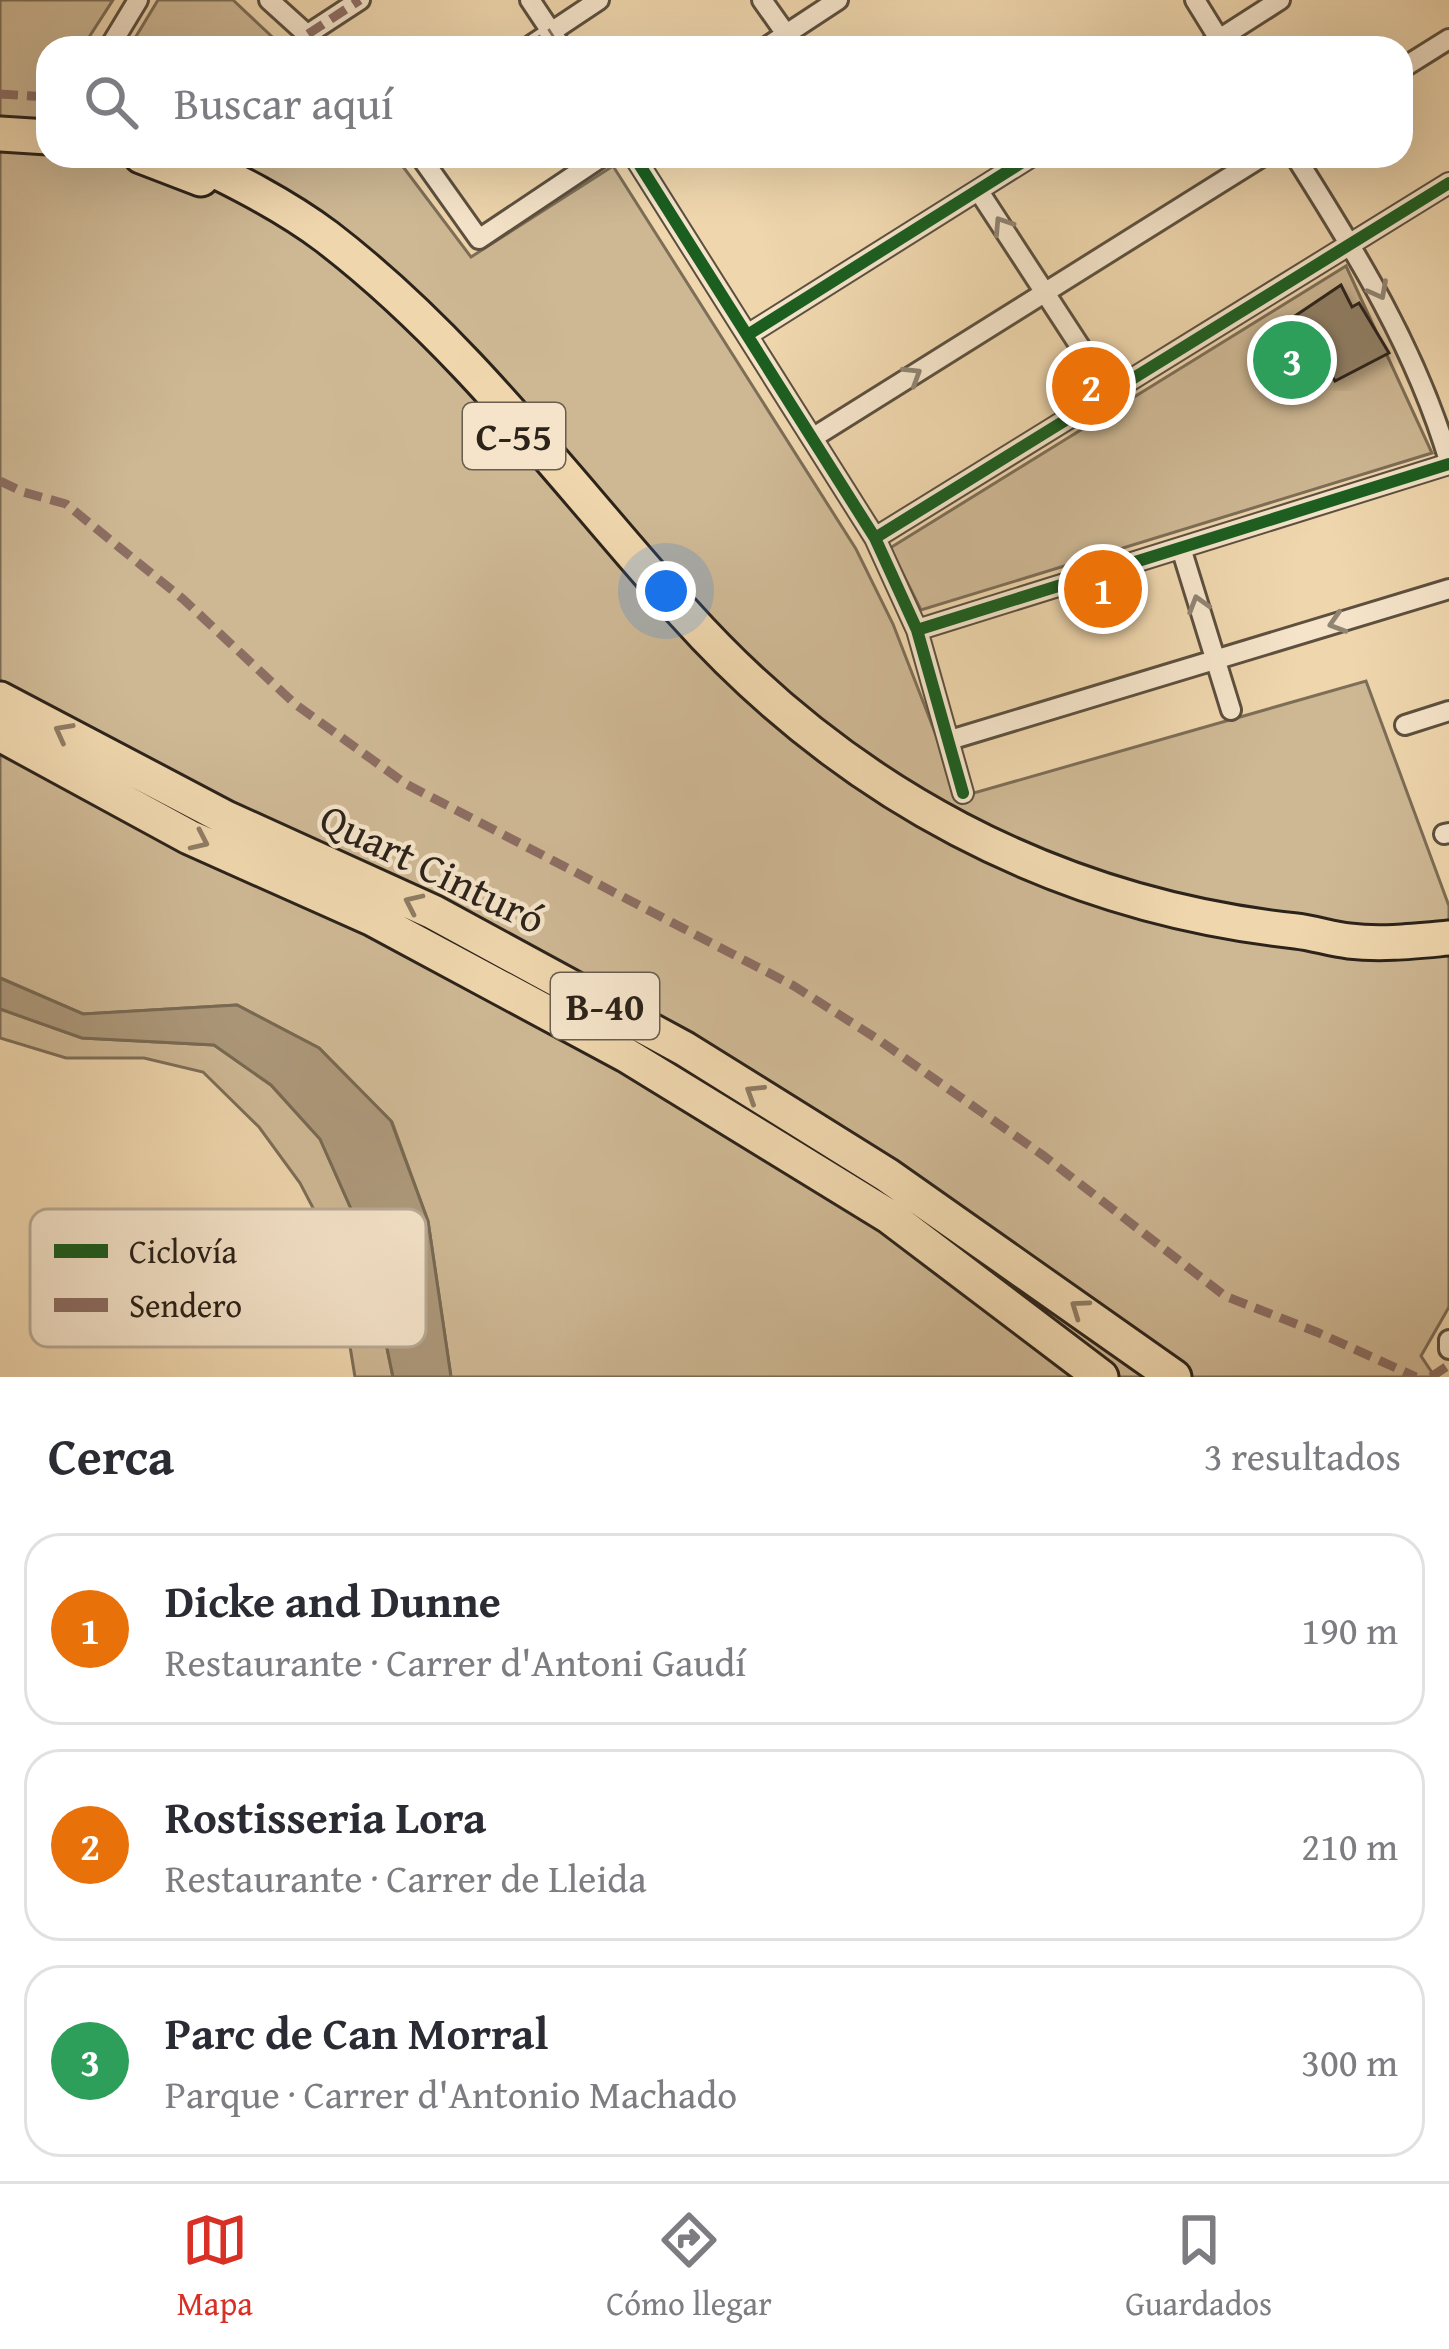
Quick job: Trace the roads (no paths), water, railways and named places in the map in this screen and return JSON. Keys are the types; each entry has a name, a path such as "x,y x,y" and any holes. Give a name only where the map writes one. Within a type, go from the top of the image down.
{"highway":[{"path":"0,122 36,124"},
{"path":"0,134 36,136"},
{"name":"C-55","path":"177,168 302,234 373,290 457,373 726,673 844,774 895,809 1012,872 1128,916 1248,943 1312,948 1348,941 1449,938"},
{"name":"C-55","path":"211,168 323,234 394,292 507,406 685,614 782,709 859,772 960,831 1038,869 1164,909 1348,941"},
{"name":"Quart Cinturó","path":"0,699 226,818 433,912 685,1049 887,1175 1174,1377"},
{"name":"Quart Cinturó","path":"0,734 189,837 374,920 626,1055 890,1217 1101,1377"}],"street":[{"path":"116,36 138,0"},
{"path":"269,0 309,36"},
{"path":"320,36 360,0"},
{"path":"530,0 554,36"},
{"path":"561,36 599,0"},
{"path":"762,0 785,34"},
{"path":"794,0 808,20"},
{"path":"782,36 838,0"},
{"path":"1195,0 1212,36"},
{"path":"1229,36 1280,0"},
{"path":"1413,62 1449,39"},
{"path":"429,168 479,238 585,168"},
{"path":"642,168 875,538 916,630 963,793"},
{"path":"749,334 1013,168"},
{"path":"814,437 1244,168"},
{"path":"916,630 1449,462 1410,352 1352,244 1303,168"},
{"path":"875,538 1449,183"},
{"path":"978,190 1112,394"},
{"path":"1181,548 1231,710"},
{"path":"950,740 1449,589"},
{"path":"1405,725 1449,711"}],"place":[{"name":"Parc de Can Morral","path":"1292,360"},
{"name":"Rostisseria Lora","path":"1091,386"},
{"name":"Dicke and Dunne","path":"1103,589"}]}
